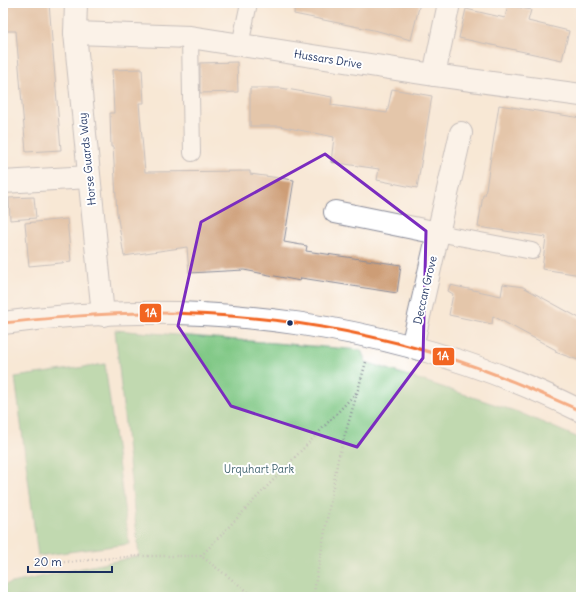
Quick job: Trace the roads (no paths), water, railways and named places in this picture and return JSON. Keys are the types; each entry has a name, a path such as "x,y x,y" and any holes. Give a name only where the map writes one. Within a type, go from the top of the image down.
{"street":[{"name":"Horse Guards Way","path":"76,3 75,33 103,315"},
{"path":"434,75 449,3"},
{"name":"Hussars Drive","path":"75,33 190,36 434,75 581,95"},
{"name":"Deccan Grove","path":"412,347 461,133"},
{"path":"3,182 89,177"},
{"path":"335,212 438,233"},
{"path":"3,323 31,319 182,313 232,315 330,328 453,357 510,379 581,411"}],"lane":[{"path":"240,45 249,3"},
{"path":"190,36 192,153"},
{"path":"438,233 532,251"}],"park label":[{"name":"Urquhart Park","path":"259,469"}]}
